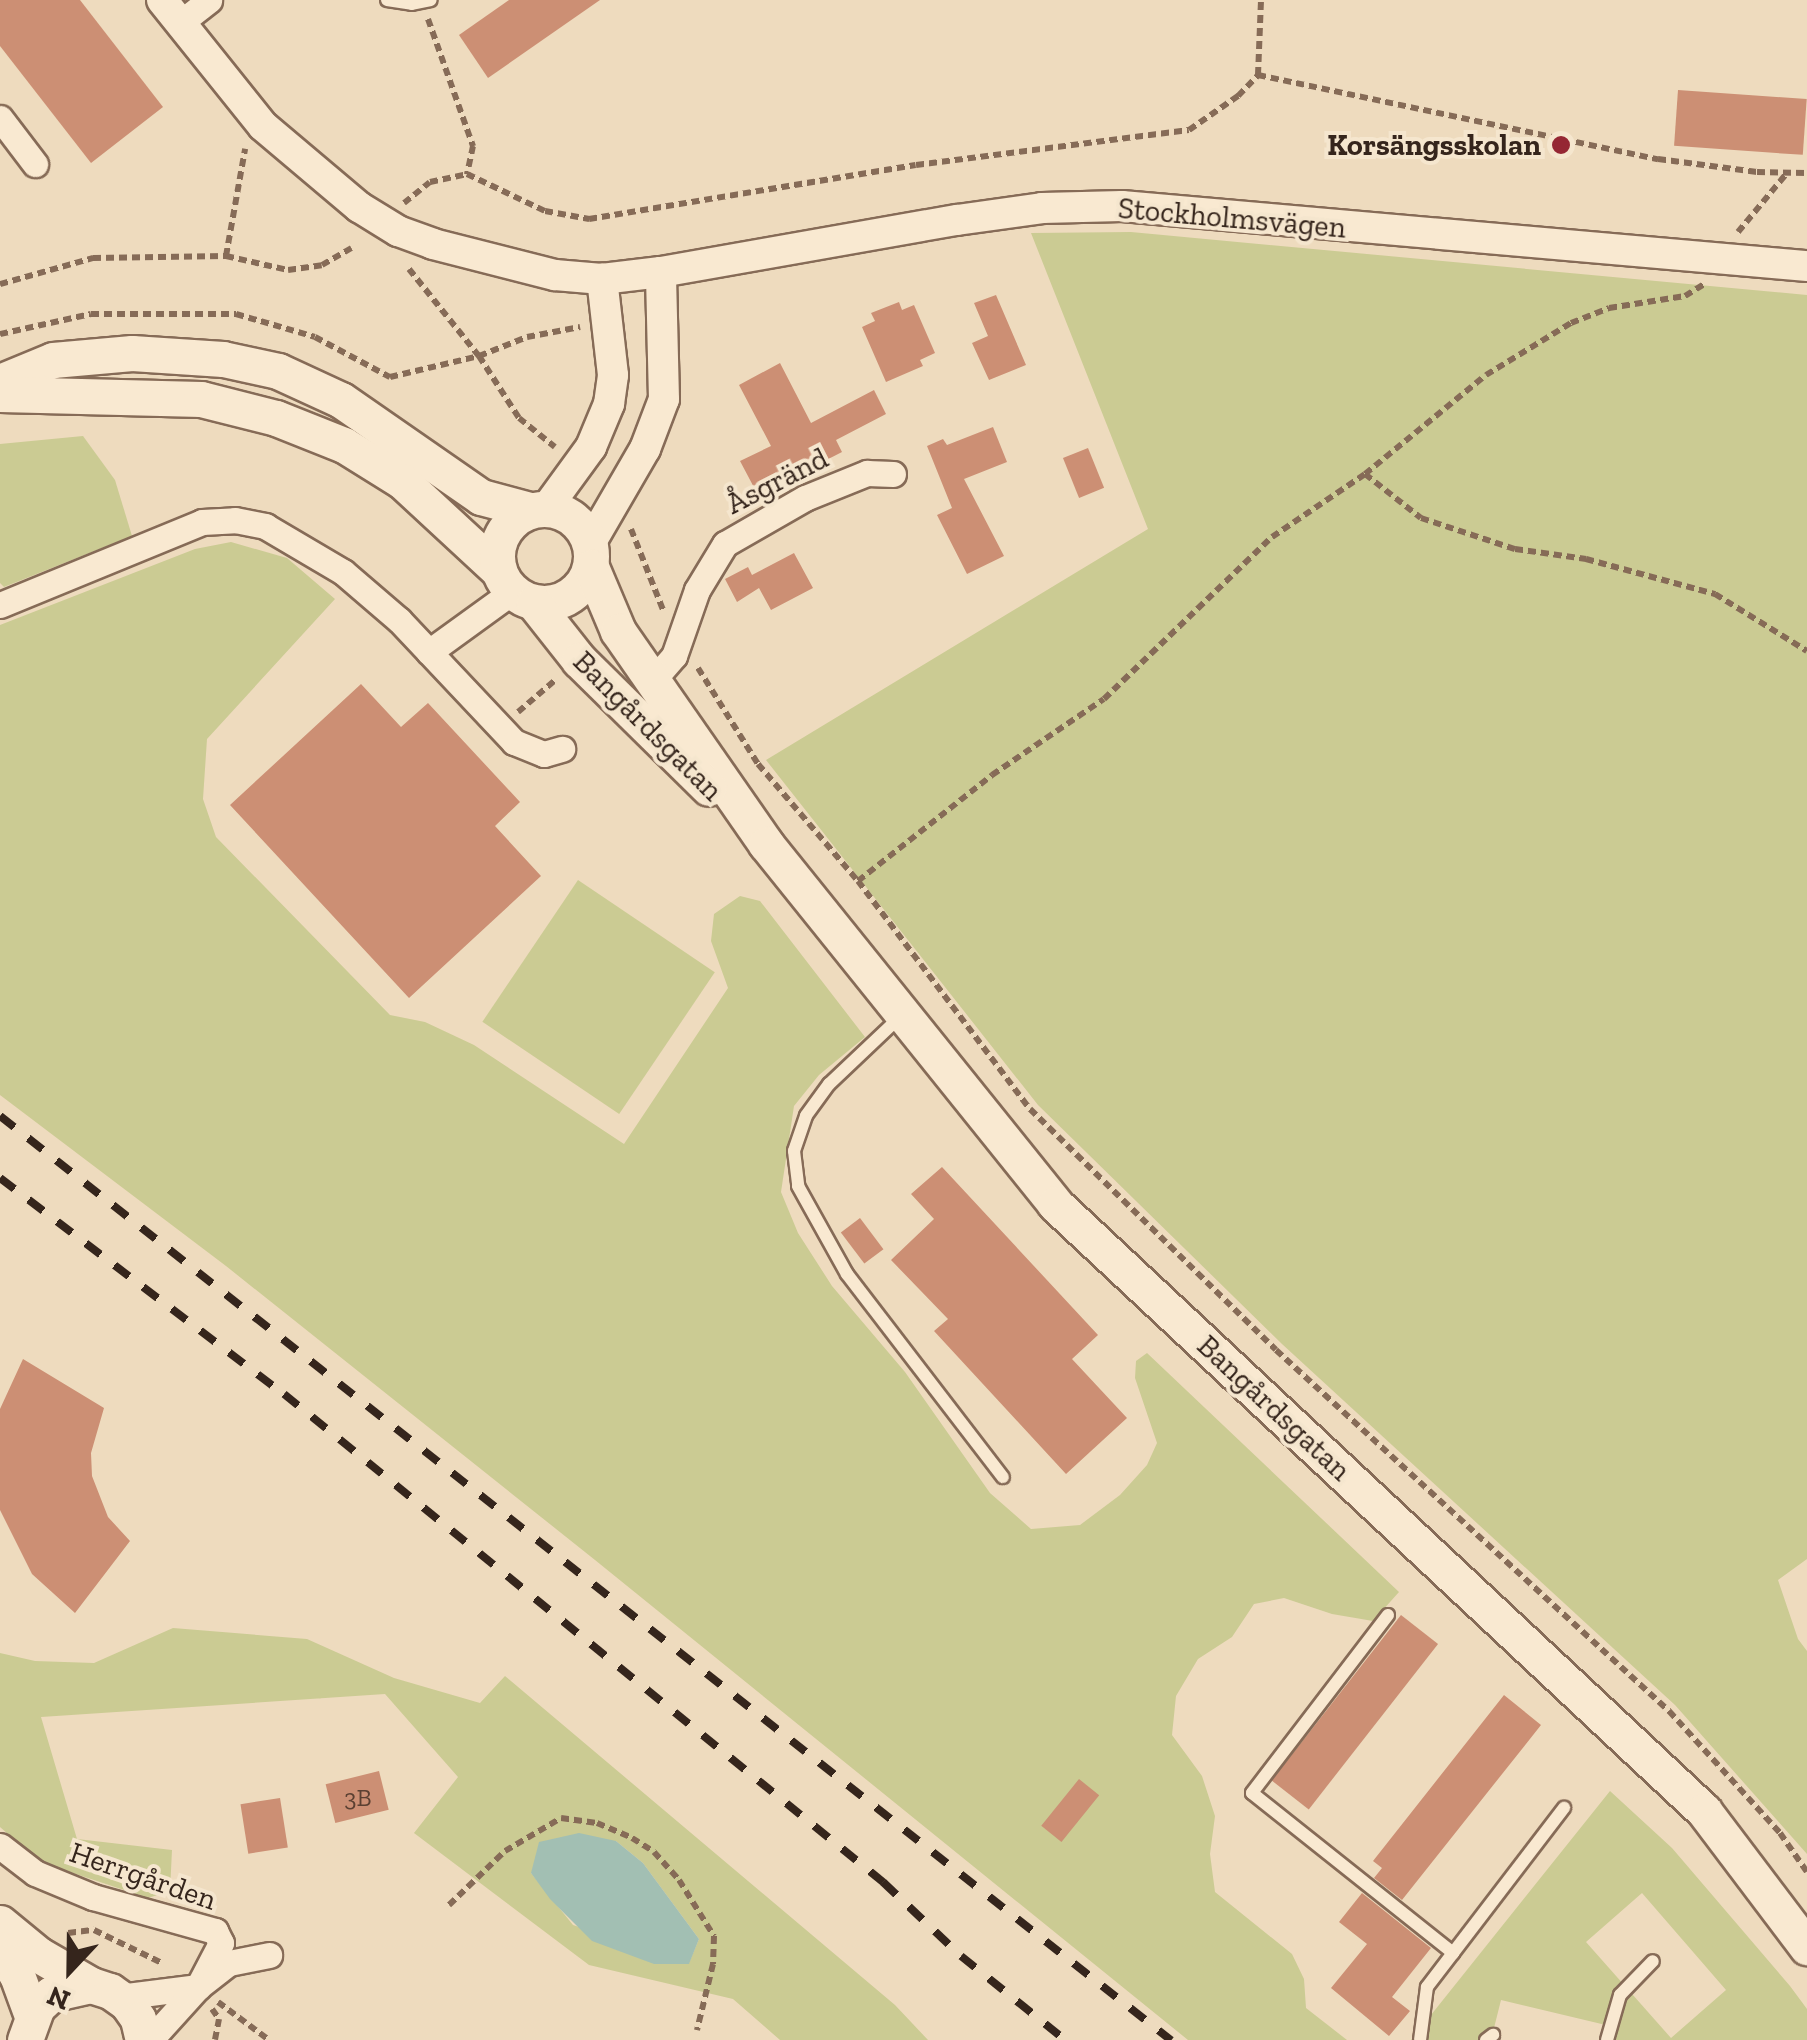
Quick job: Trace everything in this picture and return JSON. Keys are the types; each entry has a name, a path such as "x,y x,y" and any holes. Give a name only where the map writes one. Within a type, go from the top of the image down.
{"main road":[{"path":"0,382 53,360 132,353 223,359 278,371 341,400 482,496 577,521 591,555 580,589 559,602 514,588 402,481 344,445 276,418 201,400 0,394"},
{"path":"514,588 498,545 509,524 539,508"},
{"name":"Bangårdsgatan","path":"591,555 618,631 766,844 1054,1204 1704,1811 1807,1947"},
{"name":"Bangårdsgatan","path":"514,588 579,660 766,844"},
{"path":"0,1923 39,1955 105,1991 138,2020 146,2040"},
{"path":"0,1949 16,1975 28,2028"},
{"path":"28,2028 51,1994 105,1991"}],"street":[{"path":"171,12 209,0"},
{"name":"Stockholmsvägen","path":"171,12 263,126 360,206 398,230 508,266 602,279 956,220 1042,208 1122,206 1807,266"},
{"path":"0,118 35,164"},
{"path":"591,555 645,449 664,399 662,272"},
{"path":"539,508 579,466 603,420 612,389 610,321 602,279"},
{"name":"Åsgränd","path":"653,680 667,667 681,641 697,590 725,544 806,498 867,473 893,474"},
{"path":"0,604 202,522 236,520 264,526 293,539 343,572 428,652 514,742 544,754 562,749"},
{"path":"428,652 514,588"},
{"name":"Herrgården","path":"0,1846 36,1873 79,1891 215,1931 222,1943 198,1987"},
{"path":"146,2040 198,1987 229,1963 268,1955"},
{"path":"105,1991 198,1987"}],"lane":[{"path":"388,0 428,1"},
{"path":"902,1014 829,1084 806,1116 794,1151 798,1186 846,1274 1004,1477"},
{"path":"1388,1614 1252,1792 1453,1953"},
{"path":"1420,2040 1427,1986 1564,1808"},
{"path":"1607,2040 1620,1995 1653,1961"}],"path":[{"path":"404,202 430,182 467,174 545,211 589,219 916,165 1189,130 1238,96 1258,75 1262,0"},
{"path":"428,1 473,146 467,174"},
{"path":"1258,75 1658,159 1807,173"},
{"path":"226,256 246,143"},
{"path":"1719,259 1788,172"},
{"path":"0,284 93,258 226,256 288,270 322,265 352,248"},
{"path":"858,881 992,775 1104,699 1272,537 1364,474 1486,375 1571,322 1609,308 1685,296 1699,291 1708,280 1688,278"},
{"path":"0,334 91,314 236,314 314,337 390,377 479,356 519,418 579,466"},
{"path":"1364,474 1422,518 1515,549 1586,559 1716,594 1807,651"},
{"path":"615,502 681,641 758,764 858,881 1030,1109 1291,1364 1669,1711 1780,1833 1807,1872"},
{"path":"542,667 551,684"},
{"path":"449,1905 505,1852 561,1818 598,1824 632,1838 654,1852 680,1880 714,1936 713,1964 697,2030"},
{"path":"198,1987 269,2040"}],"green space":[{"path":"1131,232 1807,295 1807,1559 1778,1580 1798,1639 1807,1651 1807,1854 1675,1705 1282,1344 1038,1105 766,760 1148,529 1031,233"},
{"path":"83,436 115,480 132,536 4,587 0,583 0,444"},
{"path":"231,542 287,558 335,599 207,739 203,799 216,837 390,1015 425,1022 474,1045 624,1144 728,988 711,941 714,914 740,896 760,901 865,1037 819,1075 794,1106 781,1192 798,1233 832,1286 905,1372 990,1493 1031,1529 1080,1525 1120,1495 1147,1465 1157,1443 1135,1378 1136,1361 1147,1353 1399,1592 1373,1621 1332,1614 1284,1598 1254,1604 1232,1637 1198,1659 1176,1696 1172,1735 1202,1776 1215,1816 1210,1854 1215,1892 1292,1954 1304,1979 1306,2008 1347,2040 1188,2040 226,1266 0,1095 0,625 195,549"},
{"path":"578,880 715,972 619,1114 482,1022"},
{"path":"173,1628 307,1639 394,1678 480,1703 505,1676 895,2005 928,2040 780,2040 733,1999 589,1965 414,1833 458,1777 385,1694 41,1717 77,1839 172,1850 170,1891 148,1898 40,1862 0,1827 0,1653 35,1661 94,1663","holes":["616,1841 643,1863 699,1939 689,1963 573,1925 531,1873"]},
{"path":"1610,1791 1672,1848 1807,2009 1807,2040 1607,2040 1610,2026 1501,2000 1491,2040 1411,2040","holes":["1642,1893 1726,1990 1671,2038 1586,1942"]}],"shaded area":[{"path":"579,1833 616,1841 643,1863 699,1939 689,1964 654,1964 592,1941 550,1899 531,1873 539,1842"}],"building":[{"path":"0,0 80,0 163,107 91,163 0,46"},
{"path":"509,0 600,0 488,78 459,35"},
{"path":"1678,90 1807,99 1803,155 1674,146"},
{"path":"996,295 1026,365 989,380 972,343 988,336 974,303"},
{"path":"899,302 902,310 914,305 935,353 920,360 923,366 886,382 862,327 875,321 871,313"},
{"path":"780,363 811,423 874,390 886,414 836,440 842,452 758,495 740,461 771,446 739,385"},
{"path":"993,427 1007,462 964,479 1004,556 967,574 937,515 952,508 927,446 943,439 947,445"},
{"path":"1088,448 1104,488 1079,498 1063,458"},
{"path":"794,553 813,588 771,610 759,588 737,602 725,579 748,567 752,575"},
{"path":"361,684 401,727 428,703 520,802 495,826 541,876 409,998 230,805"},
{"path":"942,1167 1098,1335 1072,1359 1127,1418 1066,1474 934,1331 948,1319 891,1260 934,1219 911,1194"},
{"path":"860,1218 883,1249 864,1264 841,1232"},
{"path":"23,1359 104,1408 91,1453 92,1476 108,1517 130,1541 75,1613 32,1574 0,1510 0,1409"},
{"path":"1401,1615 1438,1644 1309,1809 1272,1780"},
{"path":"1504,1695 1541,1725 1402,1900 1374,1878 1382,1868 1373,1861"},
{"path":"379,1771 389,1810 335,1823 326,1784"},
{"path":"1079,1779 1099,1795 1061,1842 1041,1826"},
{"path":"280,1798 288,1847 248,1854 240,1804"},
{"path":"1362,1893 1431,1948 1392,1997 1410,2011 1389,2036 1331,1988 1367,1944 1339,1922"}],"railway":[{"path":"0,1116 1171,2040"},
{"path":"0,1178 284,1394 883,1882 961,1956 1065,2040"}],"place":[{"name":"Korsängsskolan","path":"1561,145"}]}
